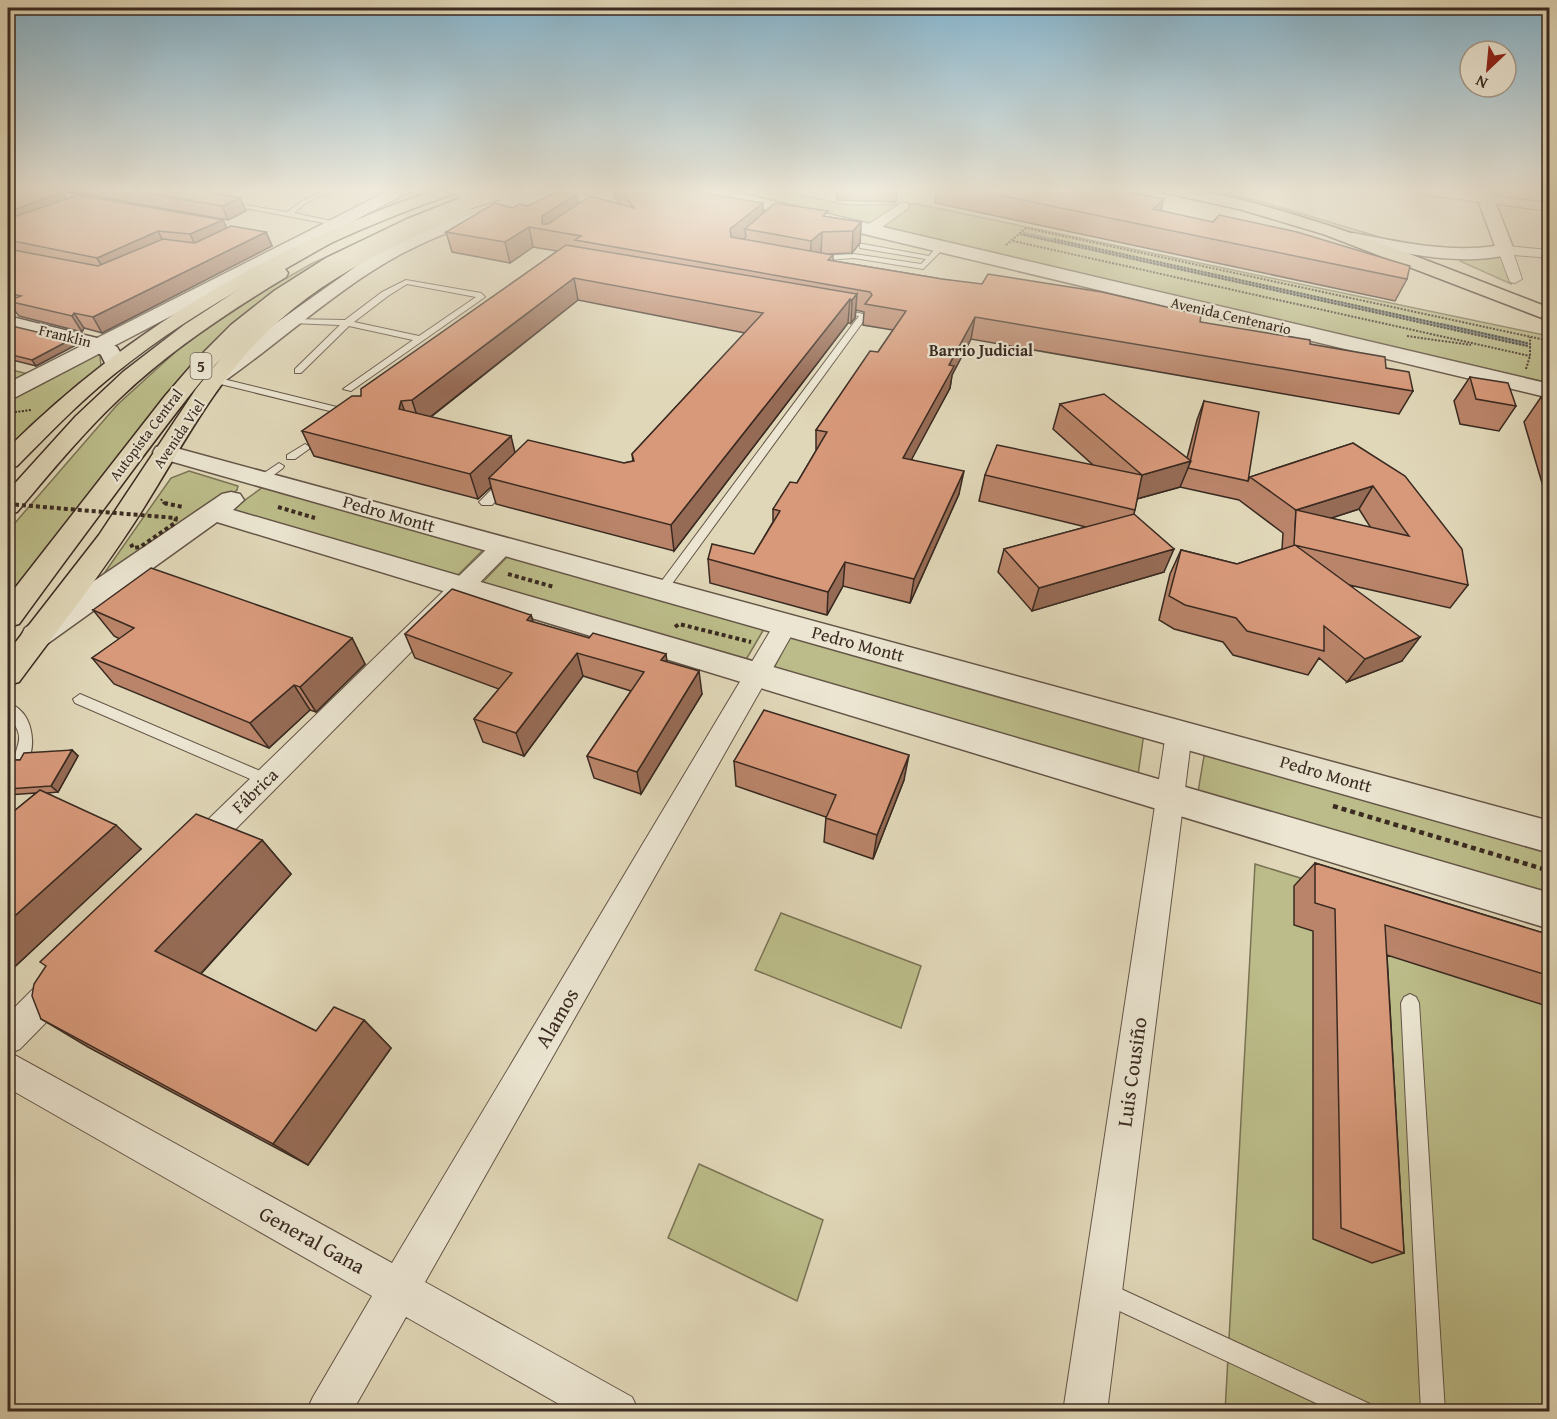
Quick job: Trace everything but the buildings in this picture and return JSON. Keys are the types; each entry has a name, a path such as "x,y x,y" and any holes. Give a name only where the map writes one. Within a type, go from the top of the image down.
{"main road":[{"name":"Avenida Viel","path":"9,454 115,362 179,317 285,255"},
{"path":"200,323 213,308 237,290 292,255"},
{"name":"5","path":"8,505 111,394 155,357 200,323 255,287 314,255"},
{"name":"Autopista Central","path":"8,617 193,375 242,326 285,292 345,255"},
{"name":"Avenida Viel","path":"8,674 103,549 165,452 240,348 264,323 328,276 367,255"},
{"path":"1397,255 1550,315"},
{"path":"1438,255 1550,305"}],"street":[{"path":"8,392 271,255"},
{"path":"217,377 255,351 325,295 387,255"},
{"name":"Avenida Centenario","path":"946,255 1550,391"},
{"path":"1507,255 1515,279"},
{"name":"Franklin","path":"8,322 98,344 110,351 115,362"},
{"name":"Pedro Montt","path":"165,452 271,472 314,505 506,560 662,589 1550,837"},
{"path":"487,502 519,471"},
{"name":"Avenida Viel","path":"36,636 271,472"},
{"path":"272,518 289,500 314,505"},
{"path":"214,513 272,518 462,587 1550,911"},
{"name":"Fábrica","path":"177,869 462,587 506,560"},
{"name":"Alamos","path":"328,1412 786,624"},
{"name":"Luis Cousiño","path":"1085,1412 1179,733"},
{"path":"8,1038 76,969"},
{"name":"General Gana","path":"8,1069 399,1289 428,1308 617,1412"}],"lane":[{"path":"848,266 821,266 824,258 855,256 923,267 934,255"},
{"path":"298,371 347,323 385,294 406,282 481,295 422,339 348,389"},
{"path":"662,589 864,315 829,309"},
{"path":"298,316 347,323 422,339"},
{"path":"298,316 347,323"},
{"path":"217,377 353,413"},
{"path":"291,457 305,447"},
{"path":"711,503 724,507"},
{"path":"80,699 267,780"},
{"path":"8,708 26,730 27,740 22,760"},
{"path":"1410,1003 1433,1412"},
{"path":"1102,1291 1362,1412"}],"path":[{"path":"1076,255 1530,356"},
{"path":"1119,255 1531,345"},
{"path":"1154,255 1550,341"},
{"path":"1115,269 1127,257"},
{"path":"1238,292 1247,276"},
{"path":"1367,327 1374,303"},
{"path":"1404,336 1499,350"},
{"path":"1526,370 1530,356 1530,337"},
{"path":"8,505 176,518 175,523 140,547 133,548 131,544"},
{"path":"314,505 324,516"},
{"path":"272,518 314,505"},
{"path":"314,505 322,526"},
{"path":"506,560 554,587"},
{"path":"1334,806 1550,871"}],"green space":[{"path":"335,255 234,324 185,372 8,598 8,531 117,405 182,346 257,295 311,264"},
{"path":"998,255 1162,255 1549,336 1549,383"},
{"path":"1503,256 1511,284 1460,261 1461,258 1483,259"},
{"path":"97,352 100,356 101,367 15,445 8,443 8,369 48,379"},
{"path":"189,471 238,486 237,490 109,578 103,575 171,478"},
{"path":"263,487 483,550 453,580 227,513"},
{"path":"507,557 764,629 744,663 479,586"},
{"path":"792,634 1144,733 1138,775 774,668"},
{"path":"1204,756 1213,756 1549,851 1549,901 1198,792"},
{"path":"1255,864 1549,955 1549,1411 1225,1412"},
{"path":"781,913 921,966 901,1028 755,970"},
{"path":"699,1164 823,1220 797,1301 668,1238"}],"waterway":[{"path":"1121,255 1448,327"},
{"path":"1441,325 1526,344"}],"district":[{"name":"Barrio Judicial","path":"981,350"}]}
